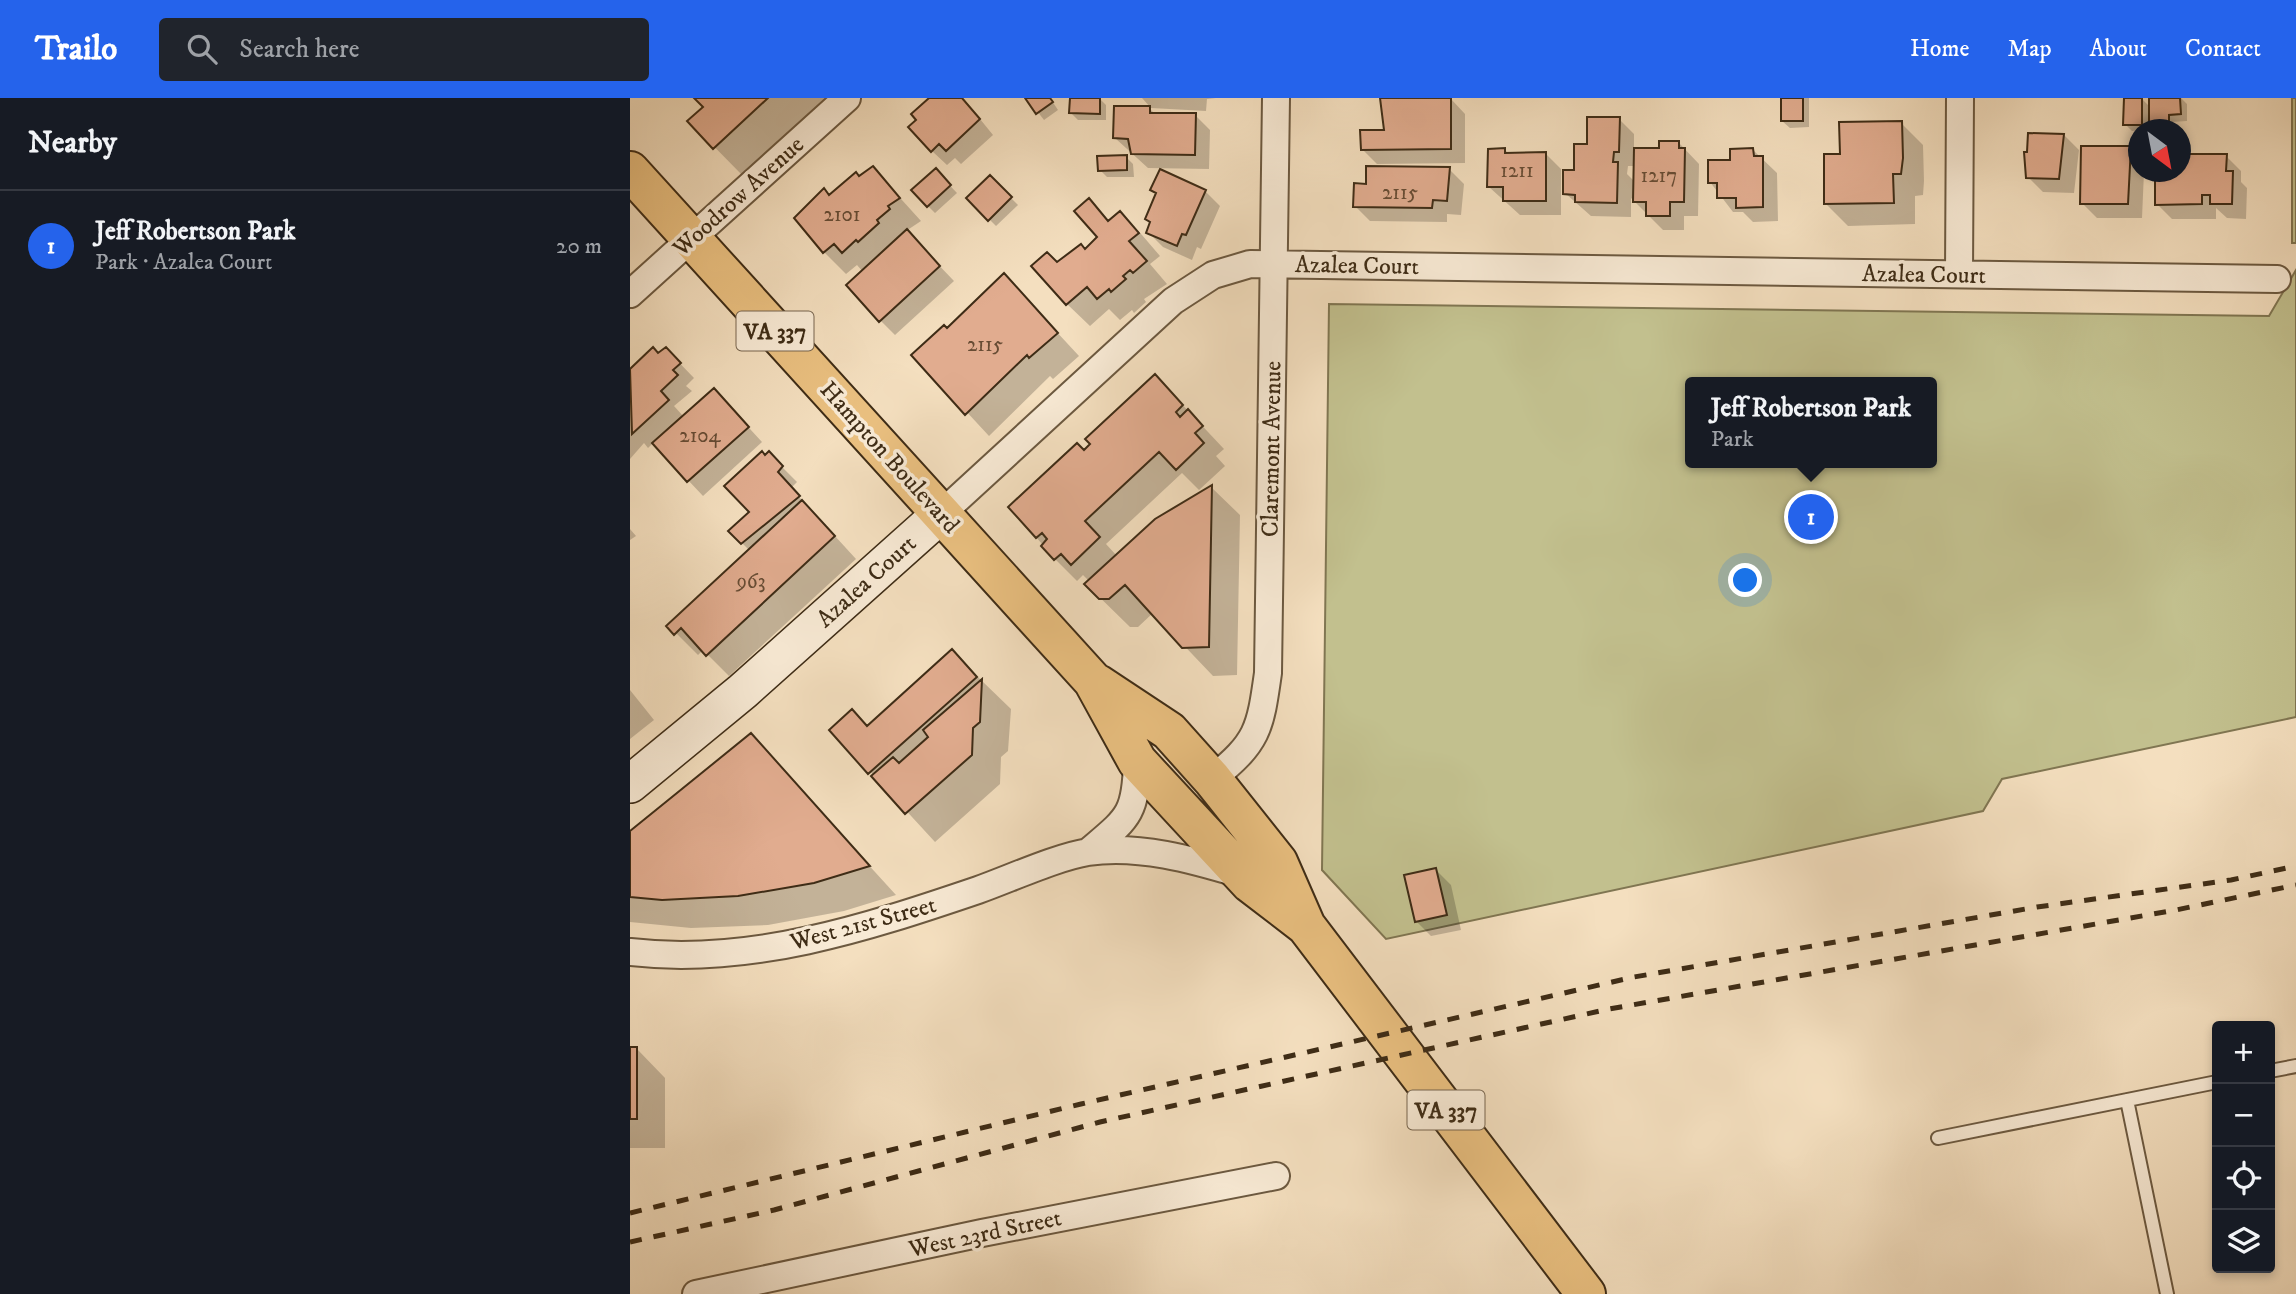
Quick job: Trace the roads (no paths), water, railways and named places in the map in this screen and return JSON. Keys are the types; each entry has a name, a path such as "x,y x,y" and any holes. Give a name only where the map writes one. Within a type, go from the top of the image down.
{"main road":[{"name":"Hampton Boulevard","path":"630,171 1093,681 1137,761 1241,874 1306,926"},
{"name":"Hampton Boulevard","path":"1093,681 1169,731 1212,779 1278,862 1306,926 1586,1294"}],"street":[{"name":"Woodrow Avenue","path":"630,294 847,98"},
{"name":"Claremont Avenue","path":"1212,779 1239,757 1253,740 1262,714 1268,673 1276,98"},
{"path":"1959,274 1960,98"},
{"name":"Azalea Court","path":"630,783 743,691 1192,287 1233,267 1273,264 2277,279"},
{"name":"West 21st Street","path":"1088,852 1131,811 1136,792 1137,761"},
{"name":"West 21st Street","path":"630,952 723,953 810,941 884,922 1088,852 1185,857 1241,874"},
{"name":"West 23rd Street","path":"696,1294 982,1233 1276,1175"}],"lane":[{"path":"2275,1070 2296,1066"},
{"path":"1938,1139 2212,1083"},
{"path":"2127,1100 2167,1294"}],"railway":[{"path":"630,1213 1081,1104 1634,977 2037,907 2231,880 2296,866"},
{"path":"630,1242 774,1210 1100,1122 1609,1009 2176,910 2296,885"}],"place":[{"name":"Jeff Robertson Park","path":"1811,517"}]}
